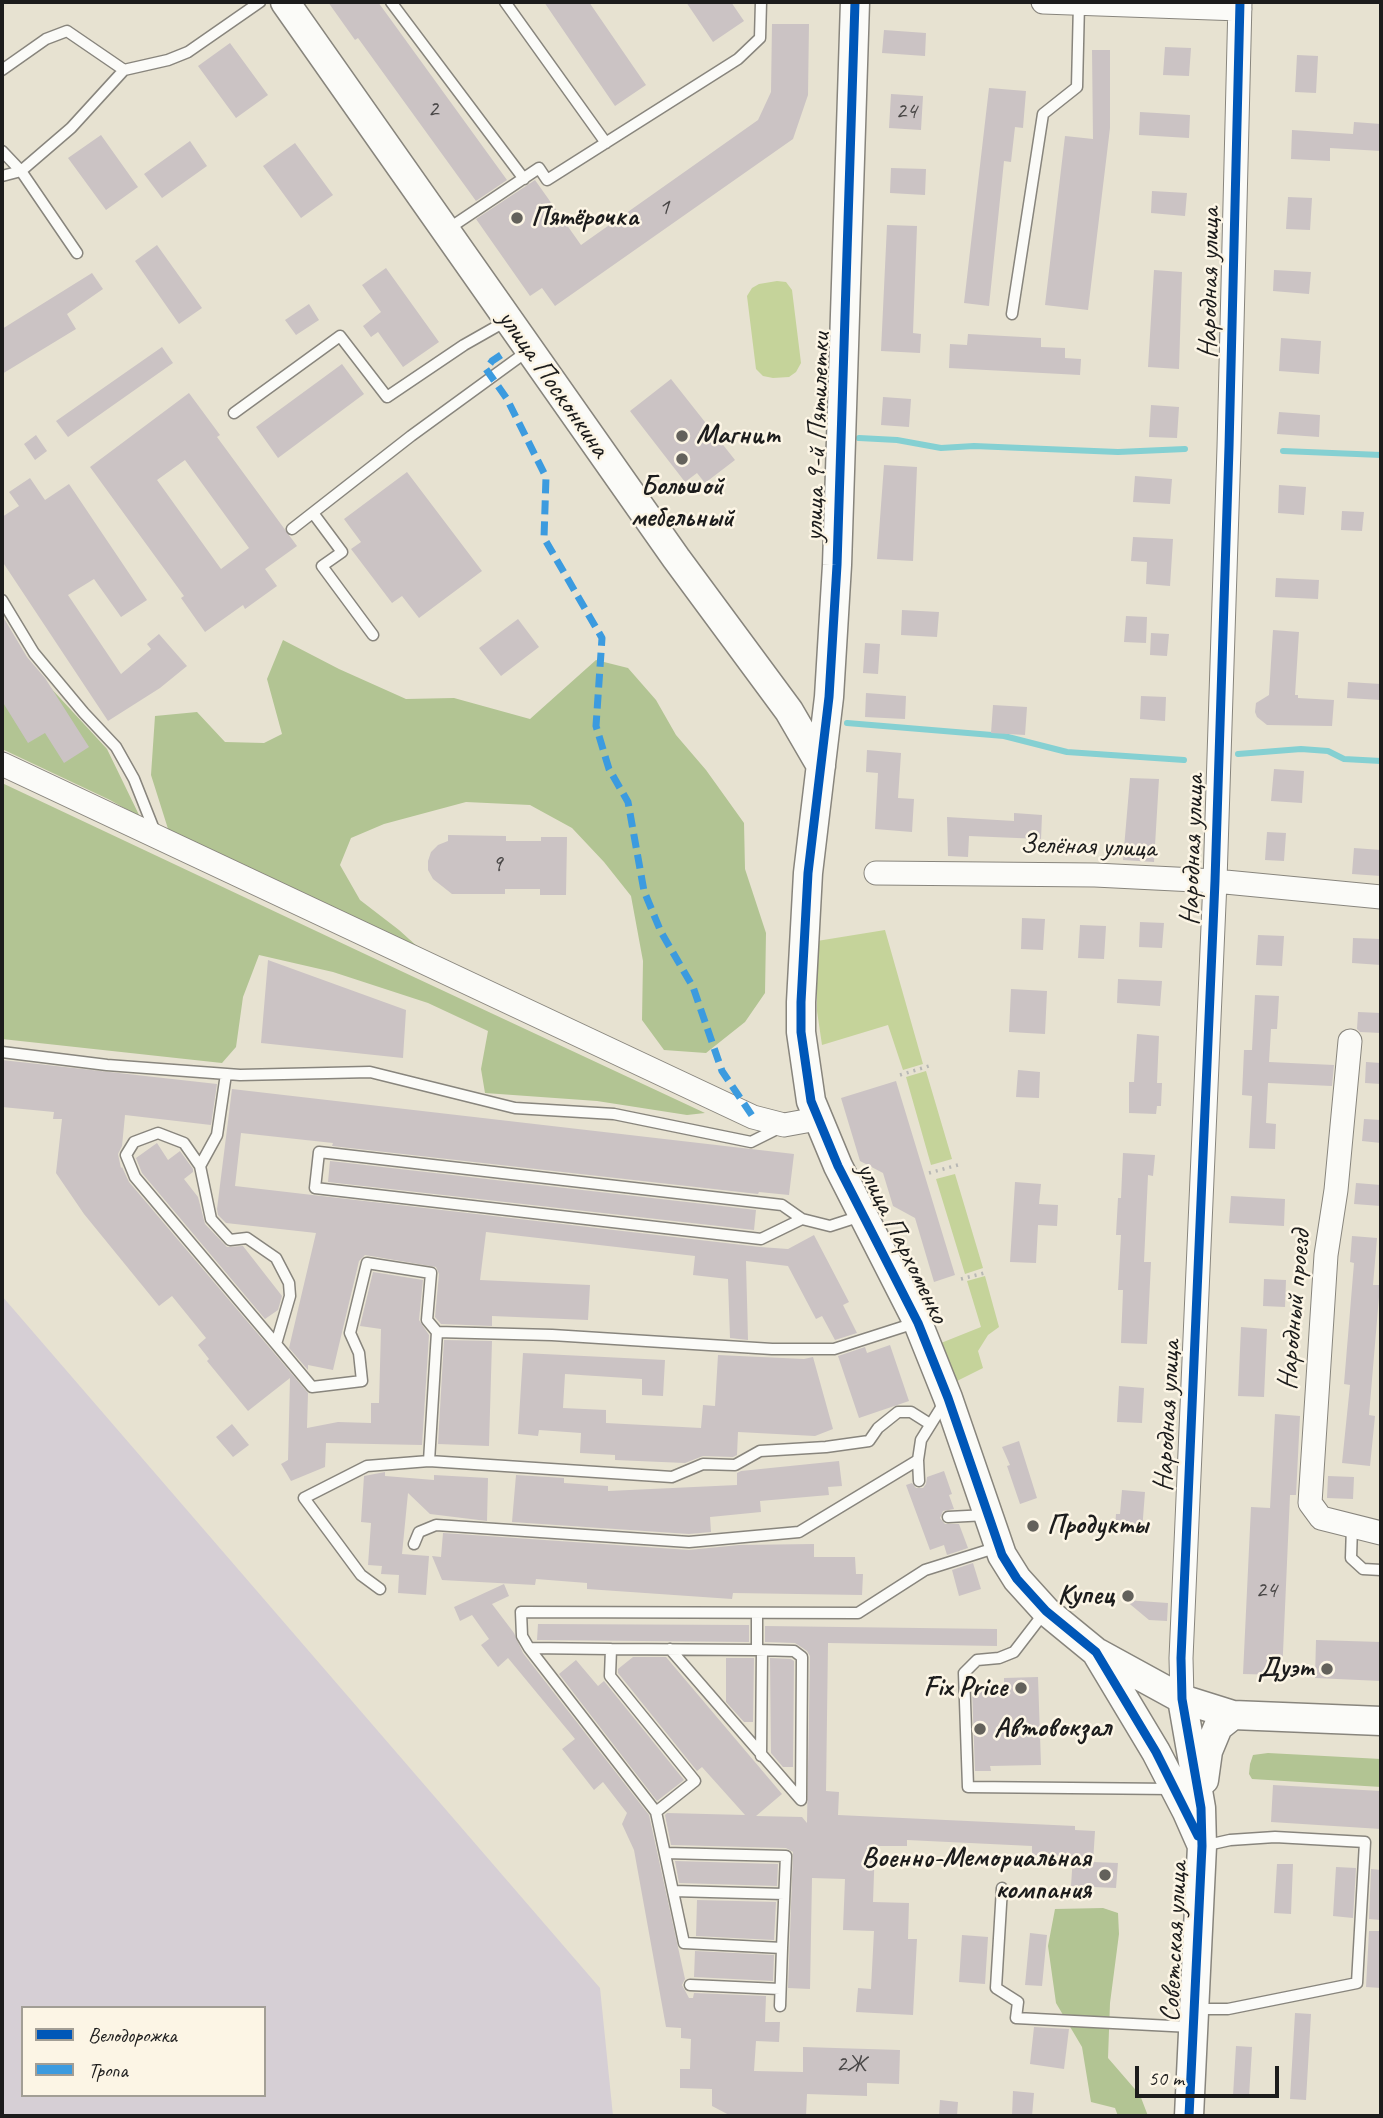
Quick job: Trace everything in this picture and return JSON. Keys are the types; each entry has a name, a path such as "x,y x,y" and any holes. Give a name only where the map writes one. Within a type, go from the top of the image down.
{"street":[{"name":"улица Посконкина","path":"285,2 676,558 789,711 821,766"},
{"name":"улица 9-й Пятилетки","path":"808,873 829,697 837,565 855,2"},
{"path":"1043,2 1240,5"},
{"name":"Народная улица","path":"1182,1699 1181,1658 1214,881 1229,447 1240,5"},
{"path":"2,764 753,1117 785,1125 817,1119"},
{"name":"улица Пархоменко","path":"808,873 802,1032 811,1101 817,1119 918,1323 948,1398 998,1547 1017,1579 1046,1611"},
{"name":"Зелёная улица","path":"876,873 1095,875 1214,881 1381,897"},
{"name":"Народный проезд","path":"1350,1041 1336,1190 1325,1255 1310,1503 1321,1518 1381,1533"},
{"name":"Советская улица","path":"1046,1611 1096,1652 1175,1789 1202,1846 1189,2116"},
{"path":"1096,1652 1182,1699 1233,1715 1381,1721"},
{"path":"1182,1699 1201,1808 1202,1846"},
{"path":"1201,1808 1208,1751 1218,1727 1233,1715"}],"lane":[{"path":"2,176 21,172 71,128 124,70 168,60 188,52 260,2"},
{"path":"392,2 524,179"},
{"path":"505,2 606,143"},
{"path":"445,231 539,168 547,180 738,59 760,38 761,2"},
{"path":"1012,314 1043,114 1077,87 1079,3"},
{"path":"2,71 46,39 66,31 124,70"},
{"path":"2,150 21,172 77,253"},
{"path":"234,413 340,336 387,397 464,345 508,320"},
{"path":"292,529 411,436 529,350"},
{"path":"313,513 342,552 322,566 373,635"},
{"path":"2,600 34,653 83,713 116,747 134,779 157,838"},
{"path":"2,1052 107,1065 226,1074 370,1072 515,1108 614,1114 751,1142 785,1125"},
{"path":"200,1166 217,1135 226,1074"},
{"path":"276,1343 290,1296 289,1283 276,1258 247,1238 230,1240 211,1219 200,1166 184,1143 158,1133 134,1142 126,1155 135,1177 312,1387 362,1381 359,1353 350,1333 367,1263 431,1273 427,1320 436,1332 429,1461"},
{"path":"802,1219 761,1239 316,1188 319,1152 782,1205 802,1219 830,1226 864,1215"},
{"path":"436,1332 552,1335 772,1349 834,1349 918,1323"},
{"path":"919,1481 921,1440 948,1398"},
{"path":"380,1590 361,1575 303,1498 367,1465 429,1461 672,1477 703,1464 735,1465 760,1451 869,1441 878,1428 898,1412 911,1412 930,1424"},
{"path":"414,1544 419,1532 436,1525 688,1542 799,1532 918,1460"},
{"path":"948,1517 987,1515"},
{"path":"1352,1526 1351,1558 1363,1569 1381,1570"},
{"path":"782,1948 684,1943 656,1812 529,1648 522,1636 522,1612 858,1613 925,1570 998,1547"},
{"path":"1046,1611 1014,1652 999,1658 977,1660 964,1673 968,1787 1175,1789"},
{"path":"757,1613 761,1756"},
{"path":"529,1648 611,1649 670,1649 760,1650 794,1651 802,1657 801,1800 670,1649"},
{"path":"611,1649 610,1676 695,1781 656,1812"},
{"path":"1002,1888 996,1988 1017,2002 1016,2018 1194,2018 1357,1983 1365,1842 1275,1837 1230,1840 1202,1846"},
{"path":"665,1853 786,1856 780,2006"},
{"path":"673,1891 784,1894"},
{"path":"690,1984 780,1989"}],"path":[{"path":"900,1075 929,1066"},
{"path":"929,1173 957,1165"},
{"path":"961,1279 988,1272"}],"shaded area":[{"path":"2,1296 600,1988 613,2116 2,2116"}],"green space":[{"path":"786,282 792,290 801,363 789,377 773,378 763,376 756,369 747,296 752,288 759,284"},
{"path":"2,635 107,749 140,817 2,749"},
{"path":"283,640 406,699 454,698 530,719 596,660 628,668 656,700 676,735 706,770 744,823 745,869 766,933 765,993 745,1022 706,1053 664,1050 642,1020 643,961 631,896 572,828 530,805 466,802 384,824 351,838 340,865 360,900 429,957 169,832 151,775 155,716 197,712 225,742 264,743 282,734 267,679"},
{"path":"2,783 705,1113 687,1115 597,1101 485,1093 481,1069 488,1031 428,1003 333,972 259,955 243,997 236,1047 222,1063 2,1039"},
{"path":"885,930 923,1064 903,1070 888,1025 822,1045 817,1011 817,941"},
{"path":"926,1071 952,1159 931,1165 906,1077"},
{"path":"955,1174 983,1268 965,1274 936,1179"},
{"path":"985,1276 999,1327 988,1335 978,1351 983,1368 955,1382 941,1343 981,1327 967,1281"},
{"path":"1268,1753 1381,1759 1381,1787 1252,1779 1249,1774 1253,1755"},
{"path":"1103,1908 1118,1913 1119,1934 1110,2003 1108,2058 1140,2095 1148,2116 1118,2116 1115,2108 1091,2102 1082,2047 1056,2003 1048,1946 1055,1909"}],"building":[{"path":"328,2 378,2 507,180 476,201 358,38 355,40"},
{"path":"544,2 589,2 646,85 615,106"},
{"path":"686,2 731,2 744,21 713,42"},
{"path":"772,24 809,24 808,95 793,139 555,306 542,288 530,296 476,219 535,180 581,245 758,120 771,92"},
{"path":"884,30 926,33 925,56 882,53"},
{"path":"230,43 268,95 236,118 198,66"},
{"path":"1165,47 1191,48 1189,76 1163,75"},
{"path":"1092,50 1110,50 1110,128 1088,310 1045,305 1065,136 1093,139"},
{"path":"1297,55 1318,56 1316,93 1295,92"},
{"path":"989,88 1026,91 1023,128 1015,127 1011,162 1004,161 989,306 964,303"},
{"path":"891,94 923,96 921,130 889,128"},
{"path":"1140,112 1190,115 1189,138 1139,135"},
{"path":"1354,122 1381,124 1381,151 1330,148 1330,161 1291,159 1292,130 1353,134"},
{"path":"101,135 138,187 106,210 68,158"},
{"path":"190,141 207,166 162,198 144,174"},
{"path":"295,143 333,195 301,218 263,166"},
{"path":"891,168 926,169 925,195 890,193"},
{"path":"1152,191 1187,193 1185,216 1151,213"},
{"path":"1288,197 1312,198 1310,230 1286,229"},
{"path":"887,225 917,226 913,333 921,334 920,353 881,351"},
{"path":"157,245 202,308 179,324 135,261"},
{"path":"386,268 439,342 403,367 378,332 371,337 363,326 381,312 362,285"},
{"path":"1154,270 1182,272 1179,369 1148,367"},
{"path":"1274,270 1311,272 1309,294 1273,291"},
{"path":"92,273 103,289 67,314 76,329 2,374 2,329"},
{"path":"309,304 319,320 296,335 285,320"},
{"path":"968,334 1041,338 1041,347 1065,348 1065,358 1081,359 1080,375 949,368 950,344 967,345"},
{"path":"1281,338 1321,341 1319,374 1279,371"},
{"path":"162,347 173,363 68,437 56,421"},
{"path":"342,364 364,394 278,458 256,427"},
{"name":"Магнит","path":"671,379 735,460 705,483 697,473 685,482 630,411"},
{"path":"189,393 220,435 217,437 297,546 265,569 277,586 245,609 243,605 205,632 181,598 184,596 90,467","holes":["185,460 249,548 221,569 157,480"]},
{"path":"883,397 911,399 909,427 881,425"},
{"path":"1151,405 1179,407 1177,438 1149,437"},
{"path":"1279,412 1320,415 1319,437 1277,434"},
{"path":"36,435 47,451 35,460 24,444"},
{"path":"884,465 917,467 913,561 877,559"},
{"path":"407,472 482,571 419,618 402,596 392,603 351,549 361,542 344,519"},
{"path":"1135,476 1172,479 1170,504 1133,502"},
{"path":"30,478 45,500 69,484 147,600 121,617 94,579 68,595 121,674 151,649 147,644 159,634 187,666 160,688 108,721 2,561 2,517 19,506 9,492"},
{"path":"1279,485 1306,487 1304,515 1278,513"},
{"path":"1342,511 1364,512 1362,531 1341,530"},
{"path":"1133,537 1173,539 1170,586 1146,584 1147,562 1131,561"},
{"path":"1276,578 1319,580 1318,599 1275,597"},
{"path":"902,610 939,612 937,637 901,635"},
{"path":"2,615 27,657 45,678 89,747 64,763 45,733 28,743 2,701"},
{"path":"1126,616 1147,617 1146,643 1124,642"},
{"path":"518,619 539,647 501,676 479,648"},
{"path":"1273,630 1299,632 1295,695 1298,695 1298,698 1334,700 1332,726 1267,725 1257,717 1256,703 1269,695"},
{"path":"1151,633 1169,634 1167,656 1150,655"},
{"path":"865,643 880,644 878,674 863,673"},
{"path":"1348,682 1381,684 1381,700 1347,698"},
{"path":"866,693 906,696 905,719 865,717"},
{"path":"1141,696 1166,697 1165,721 1140,719"},
{"path":"993,705 1027,707 1025,735 991,733"},
{"path":"867,750 901,753 898,798 914,799 912,832 875,829 878,773 866,772"},
{"path":"1274,769 1304,771 1302,803 1271,801"},
{"path":"1130,778 1159,779 1154,862 1123,860"},
{"path":"1014,813 1042,815 1041,839 969,836 968,857 948,856 947,817 1014,821"},
{"path":"1267,832 1286,833 1284,861 1265,860"},
{"path":"448,835 506,836 506,841 541,841 541,837 567,837 566,895 540,895 540,889 505,889 505,894 452,894 433,879 428,870 431,852 448,841"},
{"path":"1354,848 1381,850 1381,876 1352,874"},
{"path":"1022,918 1045,919 1043,950 1021,949"},
{"path":"1140,922 1164,923 1162,948 1139,947"},
{"path":"1080,925 1106,926 1104,959 1078,958"},
{"path":"1258,935 1284,936 1282,966 1256,965"},
{"path":"1353,938 1381,939 1381,965 1352,963"},
{"path":"268,960 406,1010 403,1058 261,1043"},
{"path":"1118,979 1162,981 1160,1006 1117,1003"},
{"path":"1011,989 1047,991 1045,1034 1009,1032"},
{"path":"1255,995 1279,996 1277,1029 1271,1029 1269,1062 1334,1065 1332,1086 1268,1083 1266,1123 1276,1124 1275,1149 1249,1148 1252,1096 1242,1095 1244,1050 1252,1050"},
{"path":"1358,1012 1381,1013 1381,1033 1360,1032 1357,1029"},
{"path":"1137,1034 1159,1036 1157,1083 1162,1083 1161,1106 1157,1106 1156,1114 1129,1113 1129,1082 1134,1082"},
{"path":"2,1060 217,1084 211,1125 125,1115 122,1146 118,1154 121,1168 129,1182 308,1393 307,1428 338,1422 371,1423 371,1403 379,1403 381,1329 360,1326 373,1272 423,1280 419,1320 429,1335 422,1445 326,1443 325,1467 291,1481 281,1464 288,1460 290,1378 248,1411 207,1361 209,1359 198,1345 206,1338 172,1296 159,1306 84,1214 56,1173 62,1119 53,1119 54,1112 2,1107"},
{"path":"1366,1062 1381,1063 1381,1084 1365,1083"},
{"path":"1018,1070 1040,1072 1039,1098 1016,1097"},
{"path":"896,1081 955,1275 934,1282 915,1218 893,1206 883,1173 860,1161 841,1098"},
{"path":"232,1089 794,1154 789,1195 758,1194 332,1146 333,1143 241,1133 235,1186 760,1247 788,1249 814,1235 849,1302 843,1305 857,1333 835,1340 822,1316 816,1319 788,1266 746,1261 748,1340 730,1338 728,1279 693,1275 695,1256 486,1232 480,1280 590,1285 588,1320 492,1316 492,1326 441,1324 435,1317 439,1274 436,1267 365,1255 359,1261 333,1370 308,1365 308,1370 289,1348 316,1233 226,1223 218,1215"},
{"path":"1364,1119 1381,1120 1381,1143 1362,1141"},
{"path":"157,1143 168,1160 180,1151 193,1169 184,1179 198,1197 205,1224 227,1247 243,1246 282,1296 278,1310 265,1319 142,1173 136,1158"},
{"path":"1123,1153 1155,1155 1153,1176 1148,1175 1144,1262 1151,1262 1147,1344 1121,1343 1123,1290 1118,1290 1121,1235 1116,1235"},
{"path":"330,1161 756,1210 754,1230 328,1182"},
{"path":"1015,1182 1041,1184 1039,1204 1058,1205 1057,1226 1038,1225 1036,1263 1010,1262"},
{"path":"1356,1183 1381,1185 1381,1206 1354,1204"},
{"path":"1231,1196 1285,1199 1284,1226 1229,1223"},
{"path":"1352,1236 1377,1238 1373,1285 1380,1285 1369,1415 1375,1416 1370,1466 1342,1463 1350,1385 1344,1384 1354,1263 1350,1262"},
{"path":"1264,1279 1286,1280 1285,1307 1263,1306"},
{"path":"1241,1327 1267,1329 1264,1397 1238,1396"},
{"path":"444,1340 492,1341 489,1446 438,1444"},
{"path":"890,1345 909,1401 859,1418 838,1356 865,1347 867,1353"},
{"path":"523,1353 665,1360 663,1396 642,1395 642,1379 565,1374 563,1408 606,1410 606,1423 701,1428 703,1405 715,1406 718,1355 804,1359 813,1357 833,1429 815,1436 738,1432 737,1455 703,1456 685,1463 615,1460 615,1455 580,1453 581,1433 539,1430 538,1436 518,1434"},
{"path":"1119,1386 1144,1388 1142,1423 1117,1422"},
{"path":"1275,1414 1300,1416 1296,1495 1290,1495 1282,1675 1243,1674 1251,1507 1270,1508"},
{"path":"232,1424 249,1445 233,1457 216,1437"},
{"path":"1019,1441 1037,1498 1020,1504 1007,1466 1010,1465 1002,1447"},
{"path":"839,1461 842,1486 828,1487 829,1495 760,1501 761,1512 710,1517 711,1532 689,1534 512,1522 516,1475 564,1478 564,1483 608,1486 608,1491 737,1485 737,1473 741,1471"},
{"path":"944,1471 954,1509 943,1511 940,1518 945,1524 959,1524 968,1548 947,1555 944,1545 930,1550 906,1485 912,1483 916,1488 923,1488 927,1477"},
{"path":"385,1472 385,1476 434,1480 434,1475 488,1478 487,1521 430,1514 408,1493 402,1554 429,1556 426,1595 398,1593 399,1575 381,1574 382,1566 368,1565 371,1523 361,1522 364,1476"},
{"path":"1328,1476 1354,1477 1353,1499 1327,1498"},
{"path":"1122,1490 1145,1492 1142,1531 1115,1529 1116,1514 1120,1514"},
{"path":"443,1533 689,1550 739,1545 814,1544 814,1557 855,1557 856,1574 863,1574 862,1595 733,1593 732,1599 587,1589 587,1583 536,1579 535,1585 442,1580 432,1556 441,1557"},
{"path":"973,1563 981,1589 959,1596 952,1570"},
{"path":"504,1584 509,1596 492,1604 514,1633 523,1653 649,1815 685,1979 682,1985 689,1998 693,1998 694,1993 766,1996 765,2022 780,2022 779,2042 756,2041 754,2071 803,2072 803,2047 900,2050 899,2084 867,2083 867,2096 807,2094 806,2116 731,2116 712,2106 712,2089 680,2088 680,2069 690,2069 691,2039 681,2038 681,2028 666,2027 634,1850 622,1824 627,1813 603,1782 594,1790 562,1749 575,1739 508,1658 498,1667 481,1645 489,1639 472,1615 460,1621 454,1607"},
{"path":"1125,1600 1168,1603 1167,1621 1149,1620"},
{"path":"538,1624 749,1625 749,1642 537,1640"},
{"path":"765,1626 997,1629 997,1646 828,1643 826,1791 839,1792 838,1815 1075,1826 1075,1830 1095,1831 1093,1862 1118,1863 1116,1888 1071,1886 1073,1856 1032,1855 1032,1846 907,1840 907,1846 875,1846 873,1902 909,1903 908,1939 917,1939 913,2015 856,2012 858,1988 871,1989 874,1931 843,1930 845,1879 812,1878 810,1989 788,1988 793,1852 786,1848 671,1845 665,1815 667,1813 745,1815 702,1767 697,1771 618,1673 618,1669 633,1657 666,1657 782,1794 756,1816 802,1817 807,1823 810,1656 795,1643 765,1642"},
{"path":"1316,1640 1381,1642 1381,1681 1315,1678"},
{"path":"726,1658 754,1658 753,1722 744,1722 726,1702"},
{"path":"770,1658 794,1661 793,1767 783,1767 771,1753"},
{"path":"576,1660 598,1686 604,1681 684,1780 657,1801 559,1674"},
{"path":"1038,1677 1041,1765 990,1766 991,1771 975,1771 972,1688 1004,1686 1004,1678"},
{"path":"1273,1785 1381,1791 1381,1829 1271,1822"},
{"path":"675,1861 778,1864 777,1886 679,1883"},
{"path":"1277,1864 1293,1864 1291,1914 1274,1913"},
{"path":"1336,1867 1356,1868 1353,1918 1333,1916"},
{"path":"1371,1869 1381,1870 1381,1920 1369,1919"},
{"path":"697,1900 776,1902 774,1940 696,1936"},
{"path":"1369,1931 1381,1931 1381,1988 1366,1987"},
{"path":"1030,1933 1047,1935 1042,1986 1025,1985"},
{"path":"962,1935 988,1937 985,1984 959,1982"},
{"path":"695,1951 774,1955 773,1981 694,1977"},
{"path":"1295,2013 1311,2014 1306,2100 1290,2099"},
{"path":"1034,2027 1069,2029 1064,2069 1030,2064"},
{"path":"1236,2046 1252,2047 1249,2097 1233,2096"},
{"path":"1013,2091 1034,2093 1032,2116 1012,2116"},
{"path":"940,2100 958,2102 957,2116 939,2116"}],"waterway":[{"path":"859,438 897,440 941,448 974,446 1118,452 1185,449"},
{"path":"1283,451 1381,455"},
{"path":"847,723 1004,736 1067,752 1184,760"},
{"path":"1238,754 1301,749 1328,751 1344,759 1381,761"}],"marked path":[{"path":"501,355 486,369 507,399 546,477 544,538 602,638 596,726 609,769 628,802 644,891 661,932 693,987 722,1071 753,1117"}],"cycle path":[{"path":"855,2 837,565 829,697 808,873 801,1002 801,1032 811,1101 838,1166 918,1323 948,1398 1002,1555 1017,1579 1046,1611 1096,1652 1156,1752 1198,1836"},
{"path":"1189,2116 1202,1846 1201,1808 1182,1699 1181,1658 1215,881 1240,2"}],"place":[{"name":"Пятёрочка","path":"517,218"},
{"name":"Магнит","path":"682,436"},
{"name":"Большой мебельный","path":"682,459"},
{"name":"Продукты","path":"1033,1526"},
{"name":"Купец","path":"1128,1596"},
{"name":"Дуэт","path":"1327,1669"},
{"name":"Fix Price","path":"1021,1688"},
{"name":"Автовокзал","path":"980,1729"},
{"name":"Военно-Мемориальная компания","path":"1105,1875"}]}
